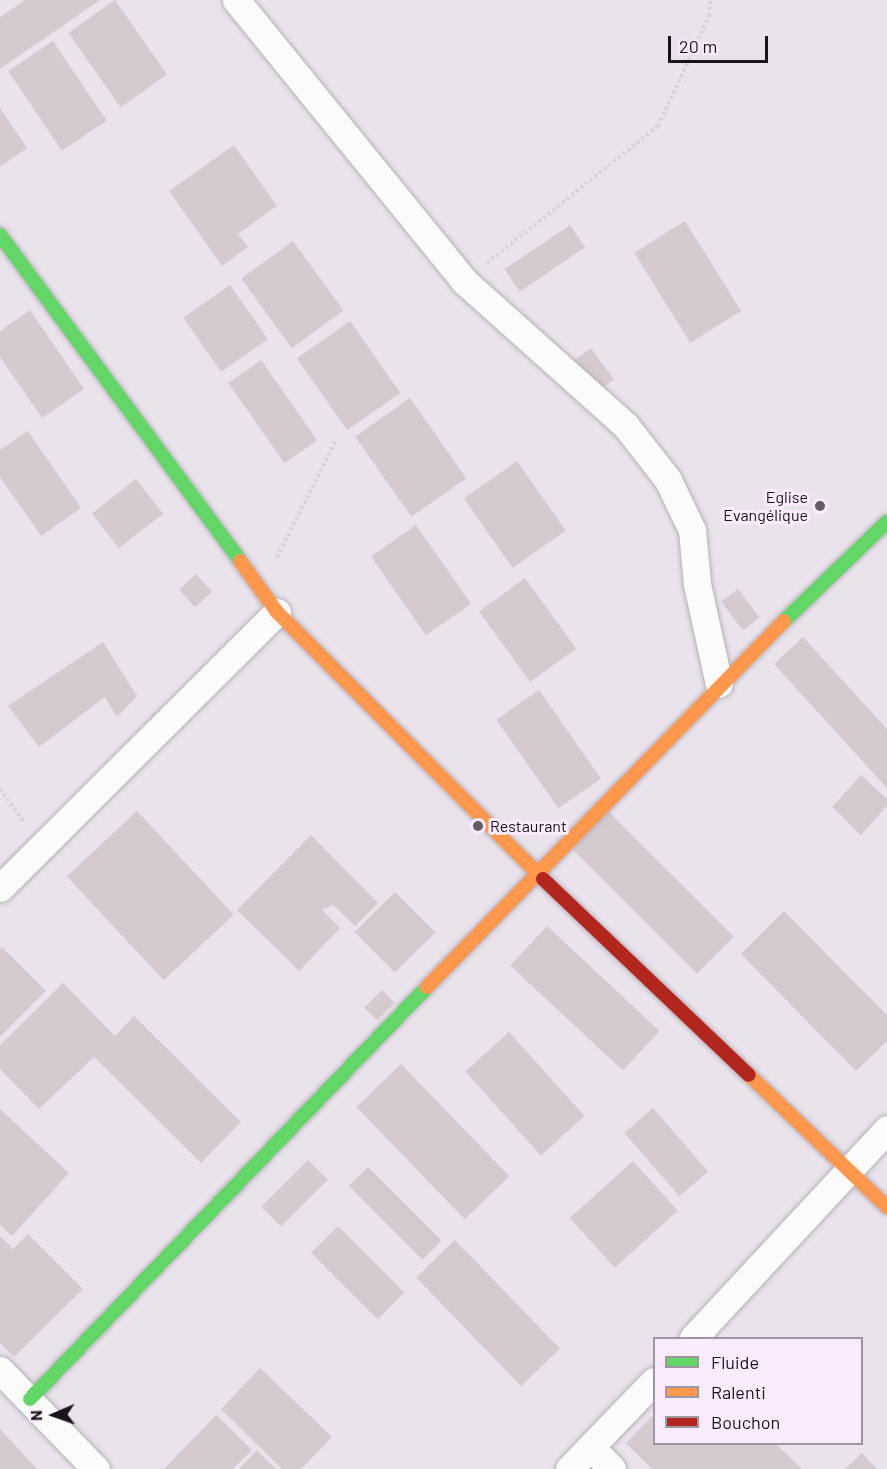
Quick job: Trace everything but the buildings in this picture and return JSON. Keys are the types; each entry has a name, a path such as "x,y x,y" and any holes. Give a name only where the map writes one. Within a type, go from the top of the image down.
{"street":[{"path":"236,0 464,282 626,426 668,480 692,530 697,584 719,684"},
{"path":"0,235 277,612 539,875 850,1169 887,1207"},
{"path":"30,1400 539,875 719,684 887,522"},
{"path":"0,888 40,844 277,612"},
{"path":"694,1337 887,1129"},
{"path":"0,1370 96,1469"},
{"path":"568,1469 592,1448 653,1382"},
{"path":"592,1448 612,1469"}],"path":[{"path":"464,282 658,126 709,16 710,0"},
{"path":"260,590 336,440"},
{"path":"0,789 40,844"}],"traffic: fast":[{"path":"0,235 240,561"},
{"path":"784,621 887,522"},
{"path":"30,1399 427,987"}],"traffic: slow":[{"path":"240,561 277,612 543,879"},
{"path":"427,987 784,621"},
{"path":"749,1075 887,1207"}],"traffic: jam":[{"path":"543,879 749,1075"}],"place":[{"name":"Eglise Evangélique","path":"820,506"},
{"name":"Restaurant","path":"478,826"}]}
